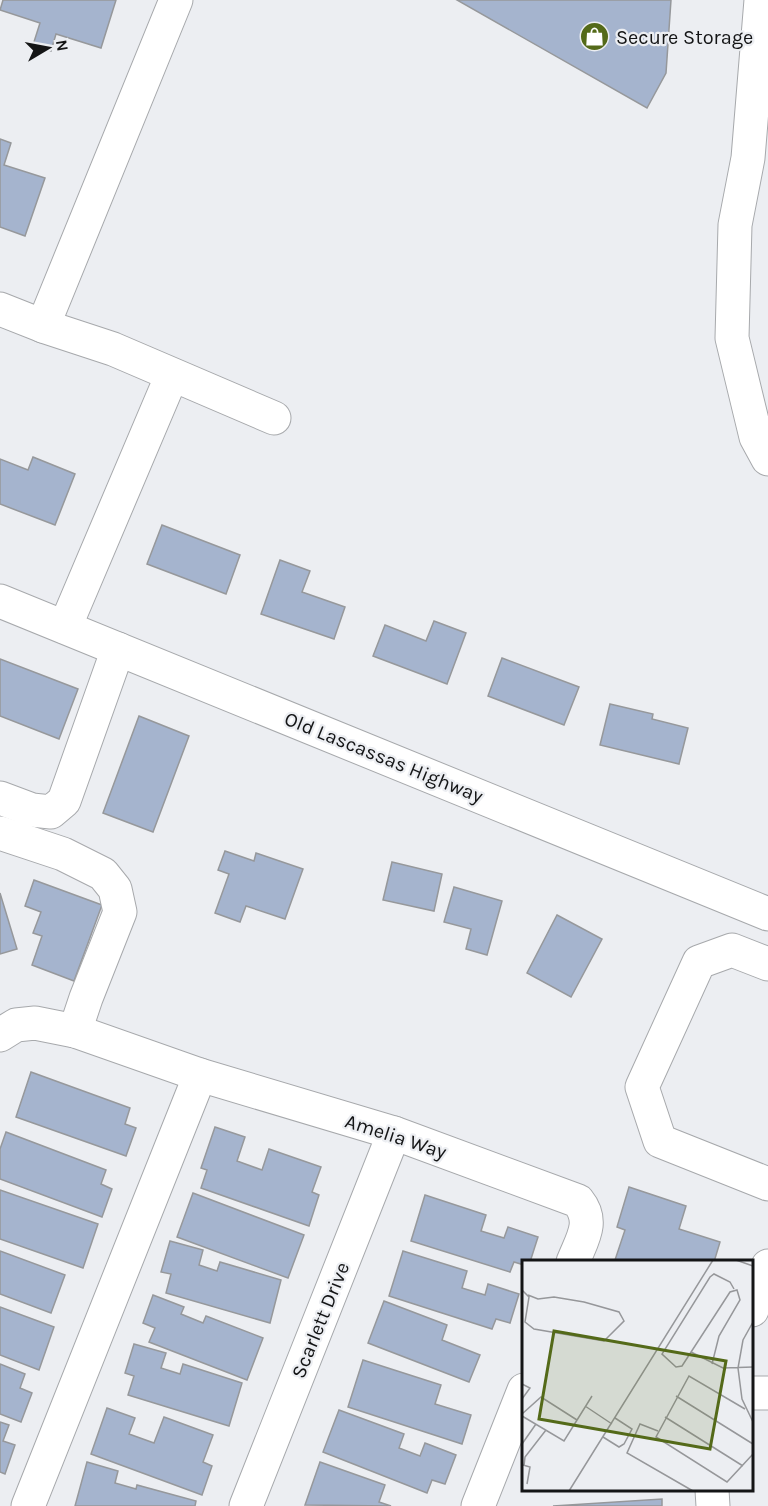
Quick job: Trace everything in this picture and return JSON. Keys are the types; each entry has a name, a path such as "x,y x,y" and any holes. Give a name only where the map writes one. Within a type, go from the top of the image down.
{"street":[{"path":"43,326 176,0"},
{"path":"761,0 747,158 735,225 732,338 756,437 768,459"},
{"path":"0,309 113,349 274,418"},
{"path":"66,627 172,375"},
{"name":"Old Lascassas Highway","path":"0,601 768,914"},
{"path":"0,798 32,810 51,812 64,801 118,649"},
{"path":"0,833 63,854 103,874 115,889 120,912 75,1030"},
{"path":"768,964 732,950 699,962 642,1087 660,1141 768,1184"},
{"name":"Amelia Way","path":"0,1035 16,1024 35,1023 75,1030 200,1075 394,1133 578,1200 586,1211 587,1226 574,1260"},
{"path":"28,1506 200,1075"},
{"name":"Scarlett Drive","path":"246,1506 394,1133"},
{"path":"753,1307 768,1266"},
{"path":"478,1506 522,1395"},
{"path":"712,1491 713,1506"}],"building":[{"path":"3,0 116,0 101,48 56,34 51,51 33,45 40,23 0,10"},
{"name":"Secure Storage","path":"457,0 671,0 666,73 647,108"},
{"path":"0,139 11,143 4,165 45,178 25,236 0,227"},
{"path":"33,457 75,474 55,525 0,504 0,459 28,470"},
{"path":"162,525 240,555 226,594 147,564"},
{"path":"280,560 310,571 302,592 345,607 334,639 261,614"},
{"path":"434,621 466,633 447,684 373,656 385,625 426,641"},
{"path":"502,658 579,687 564,725 488,696"},
{"path":"0,659 78,689 59,739 0,716"},
{"path":"610,704 653,714 652,719 688,728 679,764 600,745"},
{"path":"139,716 189,736 153,832 103,813"},
{"path":"225,851 254,861 256,853 303,869 285,919 246,906 240,922 215,913 229,874 218,870"},
{"path":"392,862 442,874 434,911 383,900"},
{"path":"34,880 102,905 74,981 32,965 42,936 33,933 41,912 25,906"},
{"path":"454,887 502,901 487,955 466,949 471,929 444,922"},
{"path":"0,893 17,949 0,954"},
{"path":"557,915 602,939 571,997 527,973"},
{"path":"31,1072 130,1108 125,1124 136,1128 126,1156 16,1117"},
{"path":"215,1127 245,1137 237,1161 262,1170 269,1149 321,1167 312,1192 319,1195 309,1226 201,1188 207,1170 201,1168"},
{"path":"6,1132 106,1170 101,1184 112,1189 102,1217 0,1179 0,1149"},
{"path":"629,1187 686,1206 679,1229 720,1242 715,1260 615,1260 625,1230 617,1227"},
{"path":"0,1190 98,1224 83,1268 0,1239"},
{"path":"193,1193 304,1235 288,1278 177,1237"},
{"path":"425,1195 486,1215 481,1231 504,1238 508,1227 538,1237 531,1260 522,1260 522,1264 514,1262 510,1272 411,1241"},
{"path":"170,1241 203,1250 199,1265 217,1271 220,1262 281,1280 270,1323 166,1293 171,1274 161,1272"},
{"path":"0,1251 65,1275 51,1313 0,1294"},
{"path":"403,1251 467,1271 462,1288 485,1295 488,1284 519,1294 510,1323 496,1319 492,1329 389,1296"},
{"path":"153,1295 184,1307 181,1314 203,1323 206,1316 263,1338 247,1380 149,1342 155,1328 143,1323"},
{"path":"384,1301 447,1325 442,1340 480,1355 469,1382 368,1343"},
{"path":"0,1307 54,1327 39,1370 0,1355"},
{"path":"134,1344 166,1353 161,1368 180,1374 183,1364 242,1383 229,1426 128,1395 134,1376 125,1373"},
{"path":"363,1360 441,1385 435,1404 471,1415 462,1444 348,1407"},
{"path":"0,1364 25,1374 20,1388 32,1393 21,1422 0,1414"},
{"path":"107,1408 135,1418 129,1434 154,1443 164,1417 213,1435 203,1462 212,1466 202,1495 91,1454"},
{"path":"339,1410 404,1434 399,1448 420,1456 425,1443 456,1455 445,1484 432,1480 427,1493 323,1452"},
{"path":"0,1422 9,1425 3,1441 15,1445 5,1474 0,1472"},
{"path":"87,1462 118,1471 115,1483 136,1489 137,1485 196,1501 195,1506 75,1506"},
{"path":"320,1462 385,1485 379,1502 391,1506 305,1505"},
{"path":"662,1499 662,1506 553,1506"}],"place":[{"name":"Secure Storage","path":"595,37"}]}
